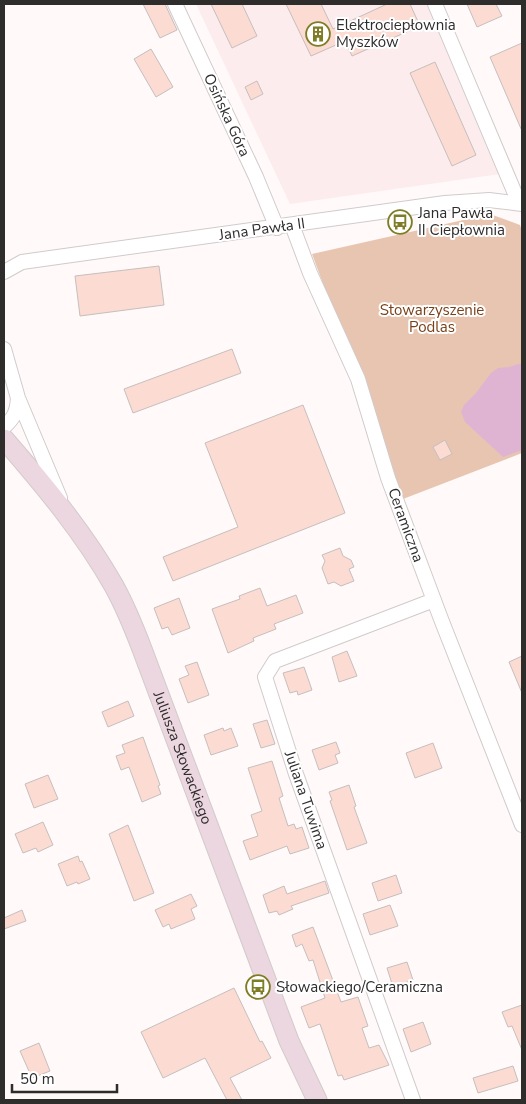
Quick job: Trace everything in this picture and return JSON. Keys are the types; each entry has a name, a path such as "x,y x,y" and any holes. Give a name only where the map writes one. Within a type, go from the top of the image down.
{"street":[{"name":"Osińska Góra","path":"176,4 256,177 276,228"},
{"path":"435,4 521,203"},
{"name":"Jana Pawła II","path":"4,272 22,262 463,201 489,200 521,203"},
{"name":"Ceramiczna","path":"292,225 310,273 358,379 388,478 522,825"},
{"path":"4,349 18,398 52,480 73,524"},
{"path":"4,426 13,419 17,409 18,398"},
{"name":"Juliusza Słowackiego","path":"4,439 73,524 114,586 135,631 289,1041 317,1100"},
{"name":"Juliana Tuwima","path":"414,1100 296,774 265,677 275,661 434,600"}],"shaded area":[{"path":"196,4 427,4 500,174 290,204"},
{"path":"522,364 522,450 503,457 465,422 461,412 464,405 491,373 498,368"}],"green space":[{"name":"Stowarzyszenie Podlas","path":"490,214 520,225 522,231 522,453 403,499 312,254"}],"building":[{"path":"143,4 165,4 177,30 160,38"},
{"path":"211,4 242,4 257,36 232,48"},
{"path":"286,4 321,4 333,29 387,4 410,4 420,26 352,56 345,41 311,56"},
{"path":"467,4 496,4 502,16 477,27"},
{"path":"522,43 522,131 490,57"},
{"path":"151,49 173,87 156,97 134,59"},
{"path":"435,62 476,155 452,166 410,73"},
{"path":"257,81 263,94 251,100 245,87"},
{"path":"159,266 164,305 80,316 75,276"},
{"path":"232,349 241,373 133,413 124,389"},
{"path":"303,405 345,513 173,581 163,557 238,527 205,443"},
{"path":"445,440 452,454 440,460 433,447"},
{"path":"340,548 343,556 351,560 354,567 349,569 354,581 341,586 334,582 328,584 322,568 325,561 322,555"},
{"path":"260,588 267,606 296,595 303,613 274,624 276,629 253,638 254,641 228,653 212,609 240,599 239,596"},
{"path":"179,598 190,628 172,635 168,627 162,629 154,608"},
{"path":"347,651 357,676 339,682 332,657"},
{"path":"522,656 522,693 509,662"},
{"path":"197,662 209,695 188,703 179,679 189,675 185,666"},
{"path":"304,667 312,690 298,695 297,691 290,693 283,673"},
{"path":"128,701 134,716 108,727 102,712"},
{"path":"267,720 275,744 261,748 253,724"},
{"path":"223,728 224,731 231,728 238,746 211,755 204,735"},
{"path":"143,737 160,785 158,786 161,794 142,802 129,767 121,770 116,756 125,753 122,745"},
{"path":"336,742 340,753 335,755 338,763 319,770 312,750"},
{"path":"433,743 442,768 415,778 406,753"},
{"path":"272,761 283,796 279,798 288,826 294,824 296,829 302,827 309,848 290,854 287,846 250,860 243,841 258,836 251,815 262,811 248,768"},
{"path":"48,775 58,799 34,808 25,784"},
{"path":"349,785 356,806 354,807 367,843 347,850 330,801 332,800 329,792"},
{"path":"43,822 53,845 38,852 36,848 23,853 15,834"},
{"path":"128,825 154,893 134,901 109,834"},
{"path":"78,856 90,879 67,886 58,864"},
{"path":"396,875 402,893 378,901 372,883"},
{"path":"325,881 329,893 291,906 293,909 279,915 277,911 269,913 263,895 284,886 287,894"},
{"path":"191,894 197,906 191,909 195,919 171,929 169,924 163,927 155,910"},
{"path":"390,905 398,926 370,935 363,914"},
{"path":"22,910 26,921 4,929 4,918"},
{"path":"313,927 341,1002 358,997 368,1026 362,1028 369,1048 379,1045 389,1065 344,1080 342,1075 338,1076 320,1024 309,1028 301,1007 325,998 313,960 309,961 302,944 296,947 292,935"},
{"path":"407,962 413,980 393,987 387,968"},
{"path":"234,988 260,1042 262,1041 271,1058 230,1078 242,1100 227,1100 205,1058 163,1078 141,1032"},
{"path":"522,1005 522,1050 512,1026 508,1027 502,1012"},
{"path":"423,1022 431,1044 411,1052 403,1029"},
{"path":"39,1043 50,1071 32,1078 20,1051"},
{"path":"513,1066 518,1081 478,1093 473,1078"}],"place":[{"name":"Elektrociepłownia Myszków","path":"318,34"},
{"name":"Jana Pawła II Ciepłownia","path":"400,222"},
{"name":"Słowackiego/Ceramiczna","path":"258,987"}]}
